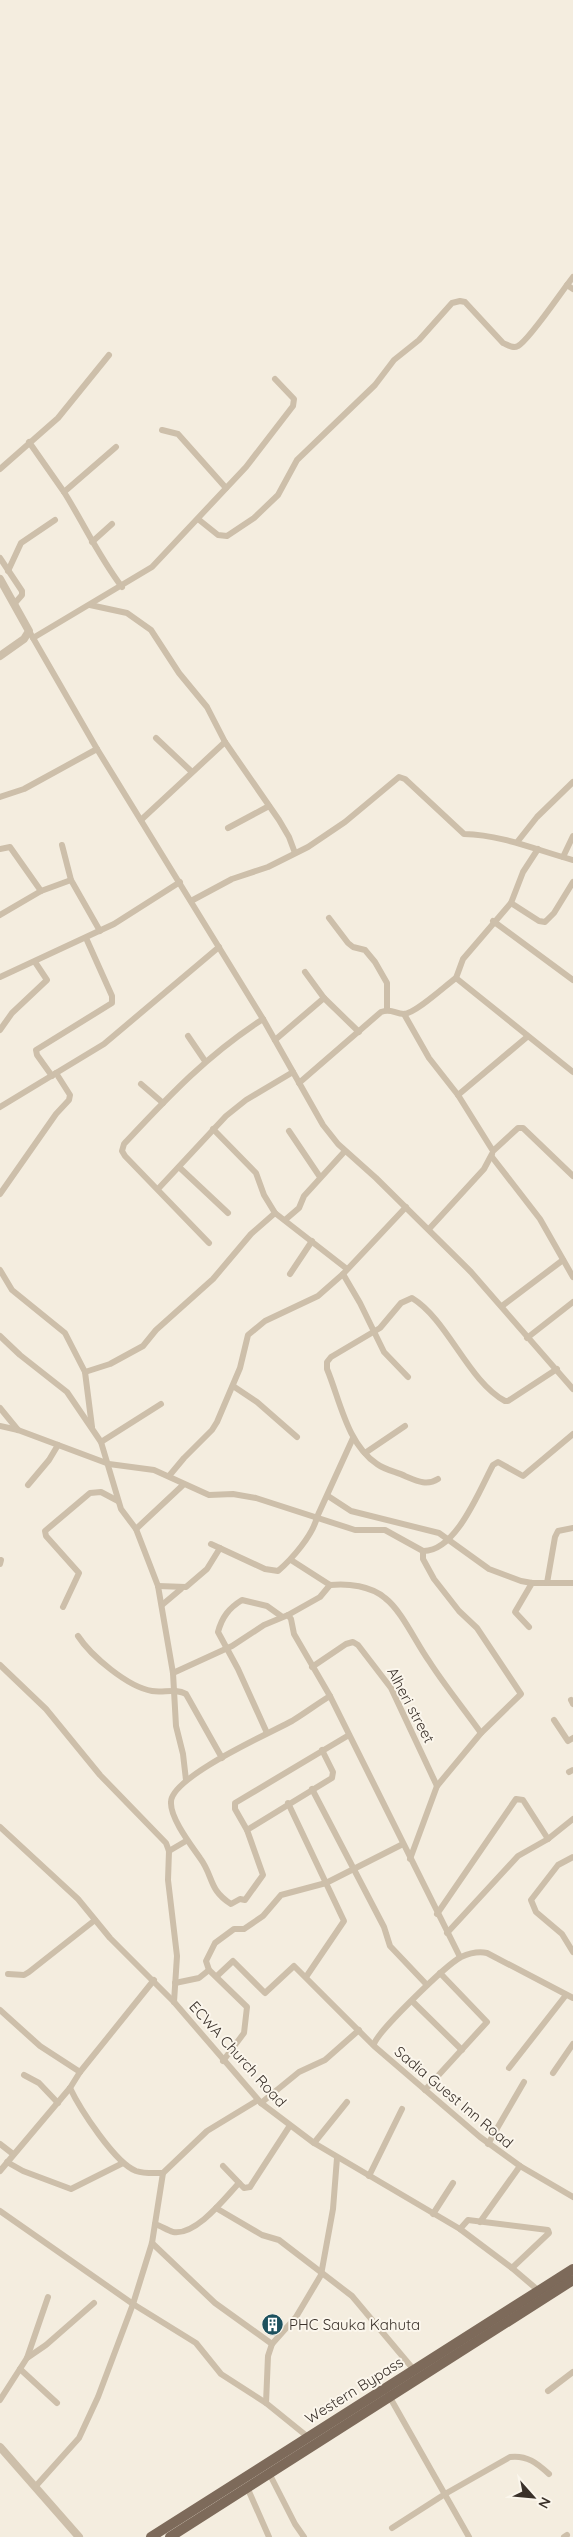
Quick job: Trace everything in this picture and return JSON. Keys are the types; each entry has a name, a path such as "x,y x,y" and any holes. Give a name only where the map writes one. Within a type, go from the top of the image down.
{"main road":[{"name":"Western Bypass","path":"170,2537 269,2474 387,2393 414,2370 573,2269"},
{"name":"Western Bypass","path":"151,2537 308,2437 387,2393 573,2280"}],"street":[{"path":"198,519 218,535 227,536 254,518 278,495 297,460 375,385 394,360 419,340 452,303 460,300 465,302 504,343 512,347 519,346 570,287 573,277"},
{"path":"0,469 58,418 109,355"},
{"path":"0,656 24,639 122,587 152,567 246,467 293,406 294,399 275,379"},
{"path":"162,430 178,434 226,488"},
{"path":"30,442 64,492 102,561 122,587"},
{"path":"64,492 116,447"},
{"path":"8,571 21,544 55,520"},
{"path":"92,542 112,524"},
{"path":"0,558 22,592 22,595 15,603"},
{"path":"0,579 97,749 263,1019 323,1125 345,1151 429,1229 502,1306 527,1338 557,1369 573,1389"},
{"path":"90,605 127,613 151,630 179,673 208,707 226,742 262,793 289,837 295,853"},
{"path":"156,738 192,772"},
{"path":"141,820 226,742"},
{"path":"0,798 24,789 97,749"},
{"path":"191,901 232,879 268,867 308,847 345,822 399,777 405,779 464,834 480,834 518,841 573,860"},
{"path":"518,841 537,817 573,782"},
{"path":"228,828 269,806"},
{"path":"563,857 573,836"},
{"path":"62,845 72,880 100,931"},
{"path":"0,849 10,847 41,890"},
{"path":"387,1010 404,1014 414,1011 456,978 463,959 493,921 511,903 523,872 538,849"},
{"path":"0,915 41,890 72,880"},
{"path":"0,977 100,931 180,882"},
{"path":"511,903 539,921 545,922 554,913 573,882"},
{"path":"329,918 348,943 365,950 375,962 387,983 387,1010"},
{"path":"493,921 573,980"},
{"path":"0,1194 56,1114 69,1100 70,1095 37,1056 36,1050 112,1002 112,996 86,938"},
{"path":"0,1107 104,1044 219,947"},
{"path":"0,1030 12,1013 47,980 35,962"},
{"path":"305,972 324,998 359,1032"},
{"path":"456,978 573,1072"},
{"path":"275,1040 324,998"},
{"path":"299,1083 387,1010"},
{"path":"404,1014 429,1058 458,1095 492,1154 540,1219 573,1277"},
{"path":"209,1243 122,1151 124,1144 205,1061 231,1040 263,1019"},
{"path":"188,1036 205,1061"},
{"path":"458,1095 527,1036"},
{"path":"158,1189 213,1129 246,1100 293,1072"},
{"path":"141,1084 163,1103"},
{"path":"429,1229 492,1154 518,1128 523,1128 573,1176"},
{"path":"213,1129 256,1173 264,1195 276,1213 312,1241 345,1272 373,1333 388,1358 408,1377"},
{"path":"290,1131 320,1177"},
{"path":"285,1220 298,1208 304,1196 345,1151"},
{"path":"179,1167 228,1213"},
{"path":"169,1476 212,1430 240,1368 248,1335 265,1321 318,1296 345,1272 406,1207"},
{"path":"85,1372 110,1364 143,1346 156,1330 213,1279 251,1234 276,1213"},
{"path":"290,1274 312,1241"},
{"path":"502,1306 563,1260"},
{"path":"0,1270 12,1290 65,1332 85,1372 92,1429"},
{"path":"438,1479 432,1483 419,1482 377,1465 365,1453 353,1438 327,1369 327,1362 330,1357 373,1333 390,1318 401,1303 412,1298 429,1312 473,1370 505,1401 508,1401 557,1369"},
{"path":"527,1338 573,1302"},
{"path":"0,1336 20,1355 67,1392 101,1442 121,1509 136,1529 158,1586 173,1673 176,1726 186,1780"},
{"path":"233,1386 257,1402 297,1437"},
{"path":"101,1442 161,1404"},
{"path":"0,1408 18,1430"},
{"path":"0,1426 18,1430 109,1464 131,1466 169,1476 183,1485 209,1496 233,1494 256,1498 355,1530 385,1530 423,1551 441,1546 449,1540 461,1524 493,1465 498,1462 523,1476 573,1434"},
{"path":"365,1453 405,1426"},
{"path":"211,1544 265,1569 278,1571 291,1560 315,1528 317,1517 353,1438"},
{"path":"28,1485 50,1460 58,1445"},
{"path":"136,1529 183,1485"},
{"path":"63,1607 79,1573 46,1536 45,1531 90,1493 101,1492 118,1501"},
{"path":"328,1496 351,1511 418,1526 439,1534 473,1560 489,1569 532,1583 573,1583"},
{"path":"547,1583 555,1537 558,1531 573,1528"},
{"path":"162,1605 181,1589 194,1582 207,1569 220,1548"},
{"path":"410,1859 438,1786 481,1733 520,1696 521,1690 477,1628 459,1610 434,1579 423,1559 423,1551"},
{"path":"291,1560 330,1585 356,1586 376,1592 387,1599 429,1662 481,1733"},
{"path":"529,1627 515,1612 532,1583"},
{"path":"173,1673 227,1648 320,1597 330,1585"},
{"path":"158,1586 181,1589"},
{"path":"267,1733 218,1632 221,1621 230,1608 242,1600 266,1606 292,1619 294,1634 350,1735 460,1958"},
{"path":"78,1636 85,1647 124,1678 149,1691 174,1691 186,1694 192,1701 222,1758"},
{"name":"Alheri street","path":"312,1667 346,1644 353,1642 358,1645 391,1688 438,1786"},
{"path":"0,1665 46,1710 100,1775 156,1831 169,1851 168,1880 177,1956 174,2002"},
{"path":"330,1696 186,1780 170,1801 186,1841 203,1862 217,1894 232,1904 240,1898 245,1900 263,1875 247,1830 235,1809 235,1803 350,1735"},
{"path":"554,1720 568,1741 573,1738"},
{"path":"247,1830 334,1775 322,1750"},
{"path":"312,1789 384,1927 388,1943 427,1985"},
{"path":"437,1914 516,1799 523,1800 548,1840"},
{"path":"217,1976 233,1961 263,1993 292,1966 306,1976 344,1921 288,1803"},
{"path":"447,1933 518,1856 548,1840 573,1819"},
{"name":"ECWA Church Road","path":"0,1826 56,1878 134,1963 154,1980 223,2061 260,2101 289,2127 460,2230 540,2291"},
{"path":"169,1851 186,1841"},
{"path":"223,2061 244,2033 247,2007 209,1970 206,1960 215,1943 234,1929 244,1929 263,1916 281,1895 326,1883 403,1844"},
{"path":"573,1857 558,1865 531,1900 536,1912 562,1934 573,1952"},
{"path":"8,1974 24,1975 29,1972 95,1920"},
{"path":"374,2044 440,1972 460,1958 479,1951 487,1953 573,1998"},
{"path":"175,1983 199,1978 209,1970"},
{"path":"425,2090 487,2022 440,1972"},
{"name":"Sadia Guest Inn Road","path":"306,1976 374,2044 488,2144 520,2166 573,2197"},
{"path":"0,2171 58,2103 80,2072 154,1980"},
{"path":"509,2068 566,1995"},
{"path":"412,2001 462,2050"},
{"path":"1,2013 40,2046 80,2072"},
{"path":"35,2487 83,2432 133,2304 152,2243 163,2174 207,2131 260,2101 298,2072 325,2060 359,2030"},
{"path":"553,2072 573,2044"},
{"path":"24,2075 39,2083 58,2103"},
{"path":"488,2144 524,2082"},
{"path":"70,2088 80,2108 123,2163 135,2171 145,2174 163,2174"},
{"path":"314,2143 347,2102"},
{"path":"369,2176 402,2109"},
{"path":"223,2166 244,2188 250,2187 289,2127"},
{"path":"0,2144 13,2154"},
{"path":"266,2403 268,2356 272,2344 296,2317 321,2275 333,2209 338,2158"},
{"path":"7,2162 23,2171 71,2189 123,2163"},
{"path":"480,2222 520,2166"},
{"path":"155,2224 173,2232 180,2232 202,2221 239,2183"},
{"path":"433,2214 453,2183"},
{"path":"216,2208 262,2235 279,2240 321,2275 352,2296 414,2370"},
{"path":"0,2211 133,2304 196,2343 221,2374 266,2403 308,2437"},
{"path":"460,2230 466,2221 548,2230 549,2233 512,2268"},
{"path":"152,2243 215,2303 272,2344"},
{"path":"0,2400 27,2358 48,2297"},
{"path":"27,2358 46,2345 94,2304"},
{"path":"20,2369 57,2403"},
{"path":"548,2391 573,2372"},
{"path":"387,2393 469,2537"},
{"path":"0,2447 79,2537"},
{"path":"392,2528 445,2494 510,2457 519,2456 531,2460 549,2474"},
{"path":"269,2474 295,2524 304,2537"},
{"path":"247,2487 269,2537"}],"place":[{"name":"PHC Sauka Kahuta","path":"273,2324"}]}
